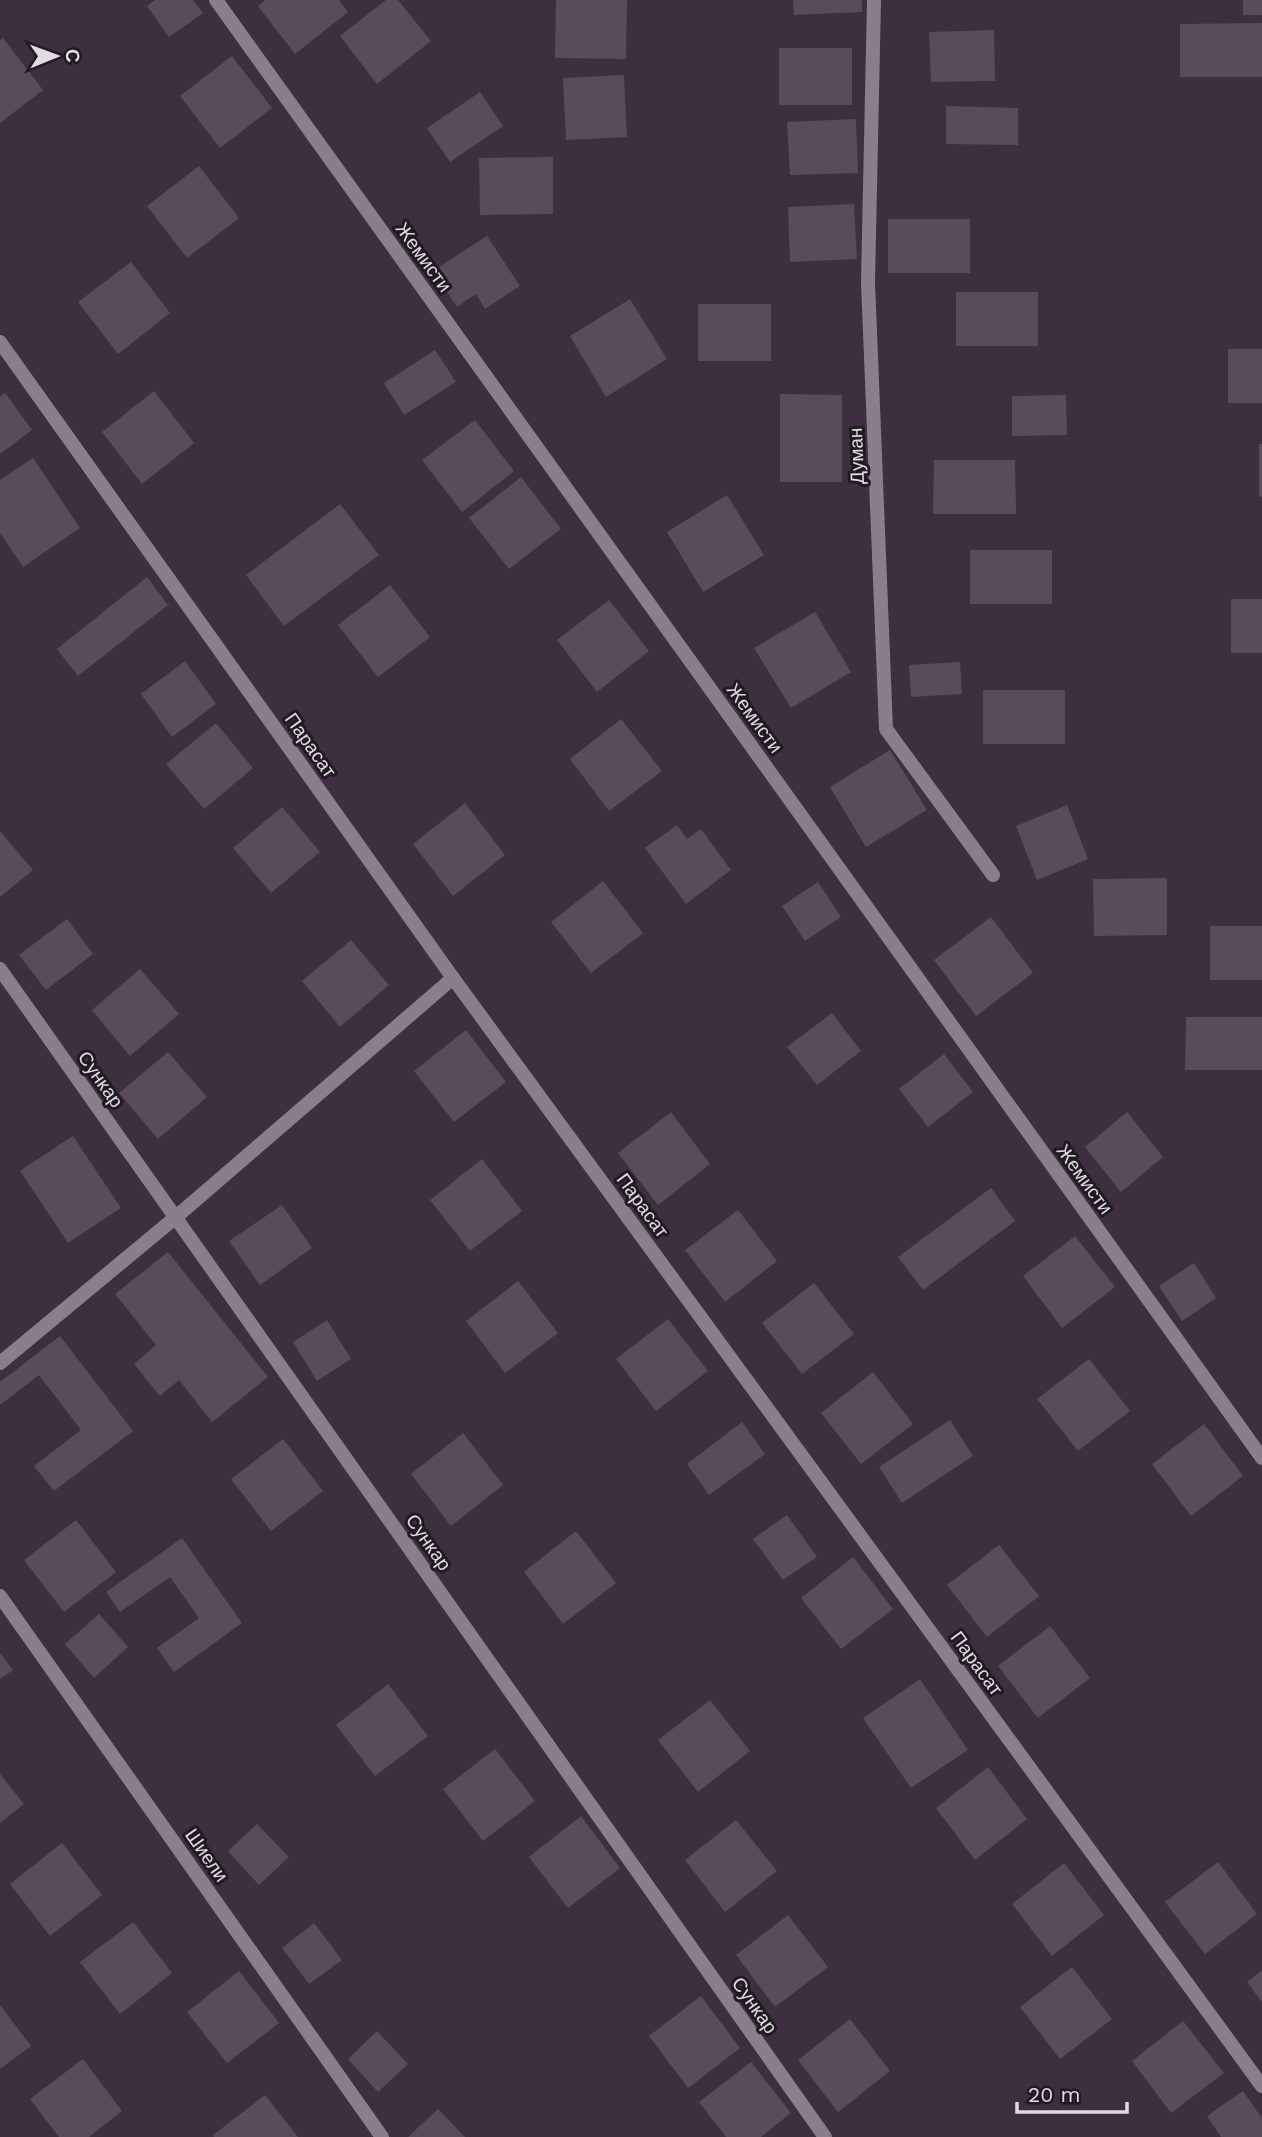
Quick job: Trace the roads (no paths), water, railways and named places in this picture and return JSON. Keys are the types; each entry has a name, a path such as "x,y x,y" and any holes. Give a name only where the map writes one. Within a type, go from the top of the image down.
{"street":[{"name":"Жемисти","path":"216,0 1262,1458"},
{"name":"Думан","path":"874,0 868,282 886,729 993,875"},
{"name":"Парасат","path":"0,342 453,978 1262,2086"},
{"name":"Сункар","path":"0,970 825,2137"},
{"path":"0,1363 176,1217 453,978"},
{"name":"Шиели","path":"0,1596 382,2137"}]}
